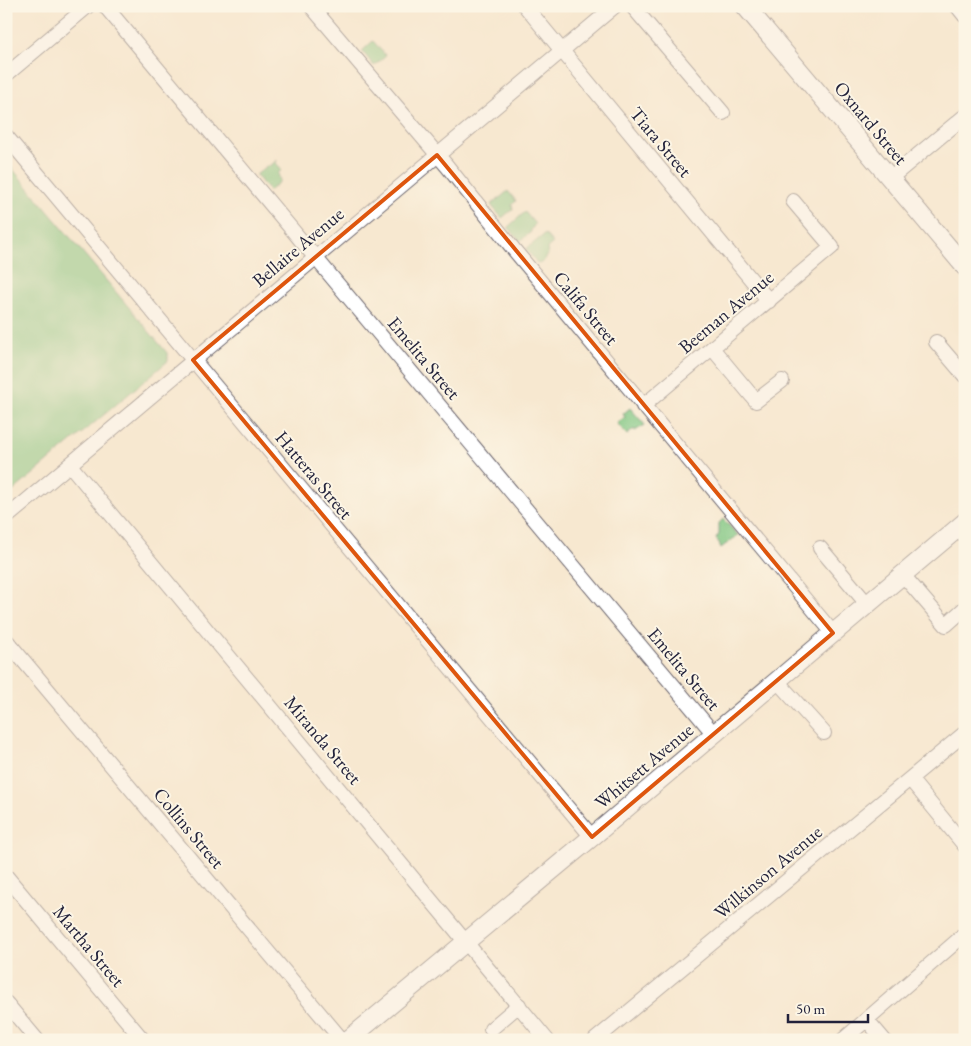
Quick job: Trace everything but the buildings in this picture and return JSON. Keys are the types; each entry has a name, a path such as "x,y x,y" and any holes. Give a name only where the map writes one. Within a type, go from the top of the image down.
{"main road":[{"name":"Oxnard Street","path":"745,6 965,267"},
{"name":"Whitsett Avenue","path":"348,1040 592,838 903,575 963,528"}],"street":[{"path":"6,75 88,6"},
{"name":"Emelita Street","path":"105,6 714,734"},
{"name":"Califa Street","path":"311,6 437,154 514,251 834,634"},
{"name":"Tiara Street","path":"525,6 769,301"},
{"name":"Bellaire Avenue","path":"6,518 437,154 616,6"},
{"path":"632,6 723,114"},
{"path":"957,6 965,16"},
{"path":"889,179 965,116"},
{"name":"Hatteras Street","path":"6,136 592,838"},
{"name":"Beeman Avenue","path":"643,406 832,247 793,200"},
{"path":"936,342 960,359 965,376"},
{"path":"712,348 756,402 782,381"},
{"name":"Miranda Street","path":"70,465 547,1040"},
{"path":"820,548 868,605"},
{"path":"903,575 946,625 965,608"},
{"name":"Collins Street","path":"6,640 342,1040"},
{"path":"778,680 824,733"},
{"name":"Wilkinson Avenue","path":"595,1040 965,733"},
{"path":"910,779 965,846"},
{"name":"Martha Street","path":"6,876 144,1040"},
{"path":"843,1040 965,934"},
{"path":"6,1003 37,1040"},
{"path":"491,1029 519,1005"},
{"path":"867,1020 884,1040"}],"highlighted area":[{"path":"437,155 833,633 592,837 193,360"}],"green space":[{"path":"373,41 386,56 374,66 362,51"},
{"path":"277,160 276,163 282,170 278,173 280,181 269,191 256,175"},
{"path":"6,161 168,354 168,361 6,497"},
{"path":"508,191 516,201 512,205 513,209 502,218 491,205"},
{"path":"525,212 535,224 531,232 520,241 508,227"},
{"path":"545,234 553,243 547,248 548,255 543,262 538,264 526,249"},
{"path":"630,408 645,425 635,431 634,429 627,435 617,423 625,417 623,414"},
{"path":"723,519 738,535 721,548 716,539 719,534 719,523"}]}
